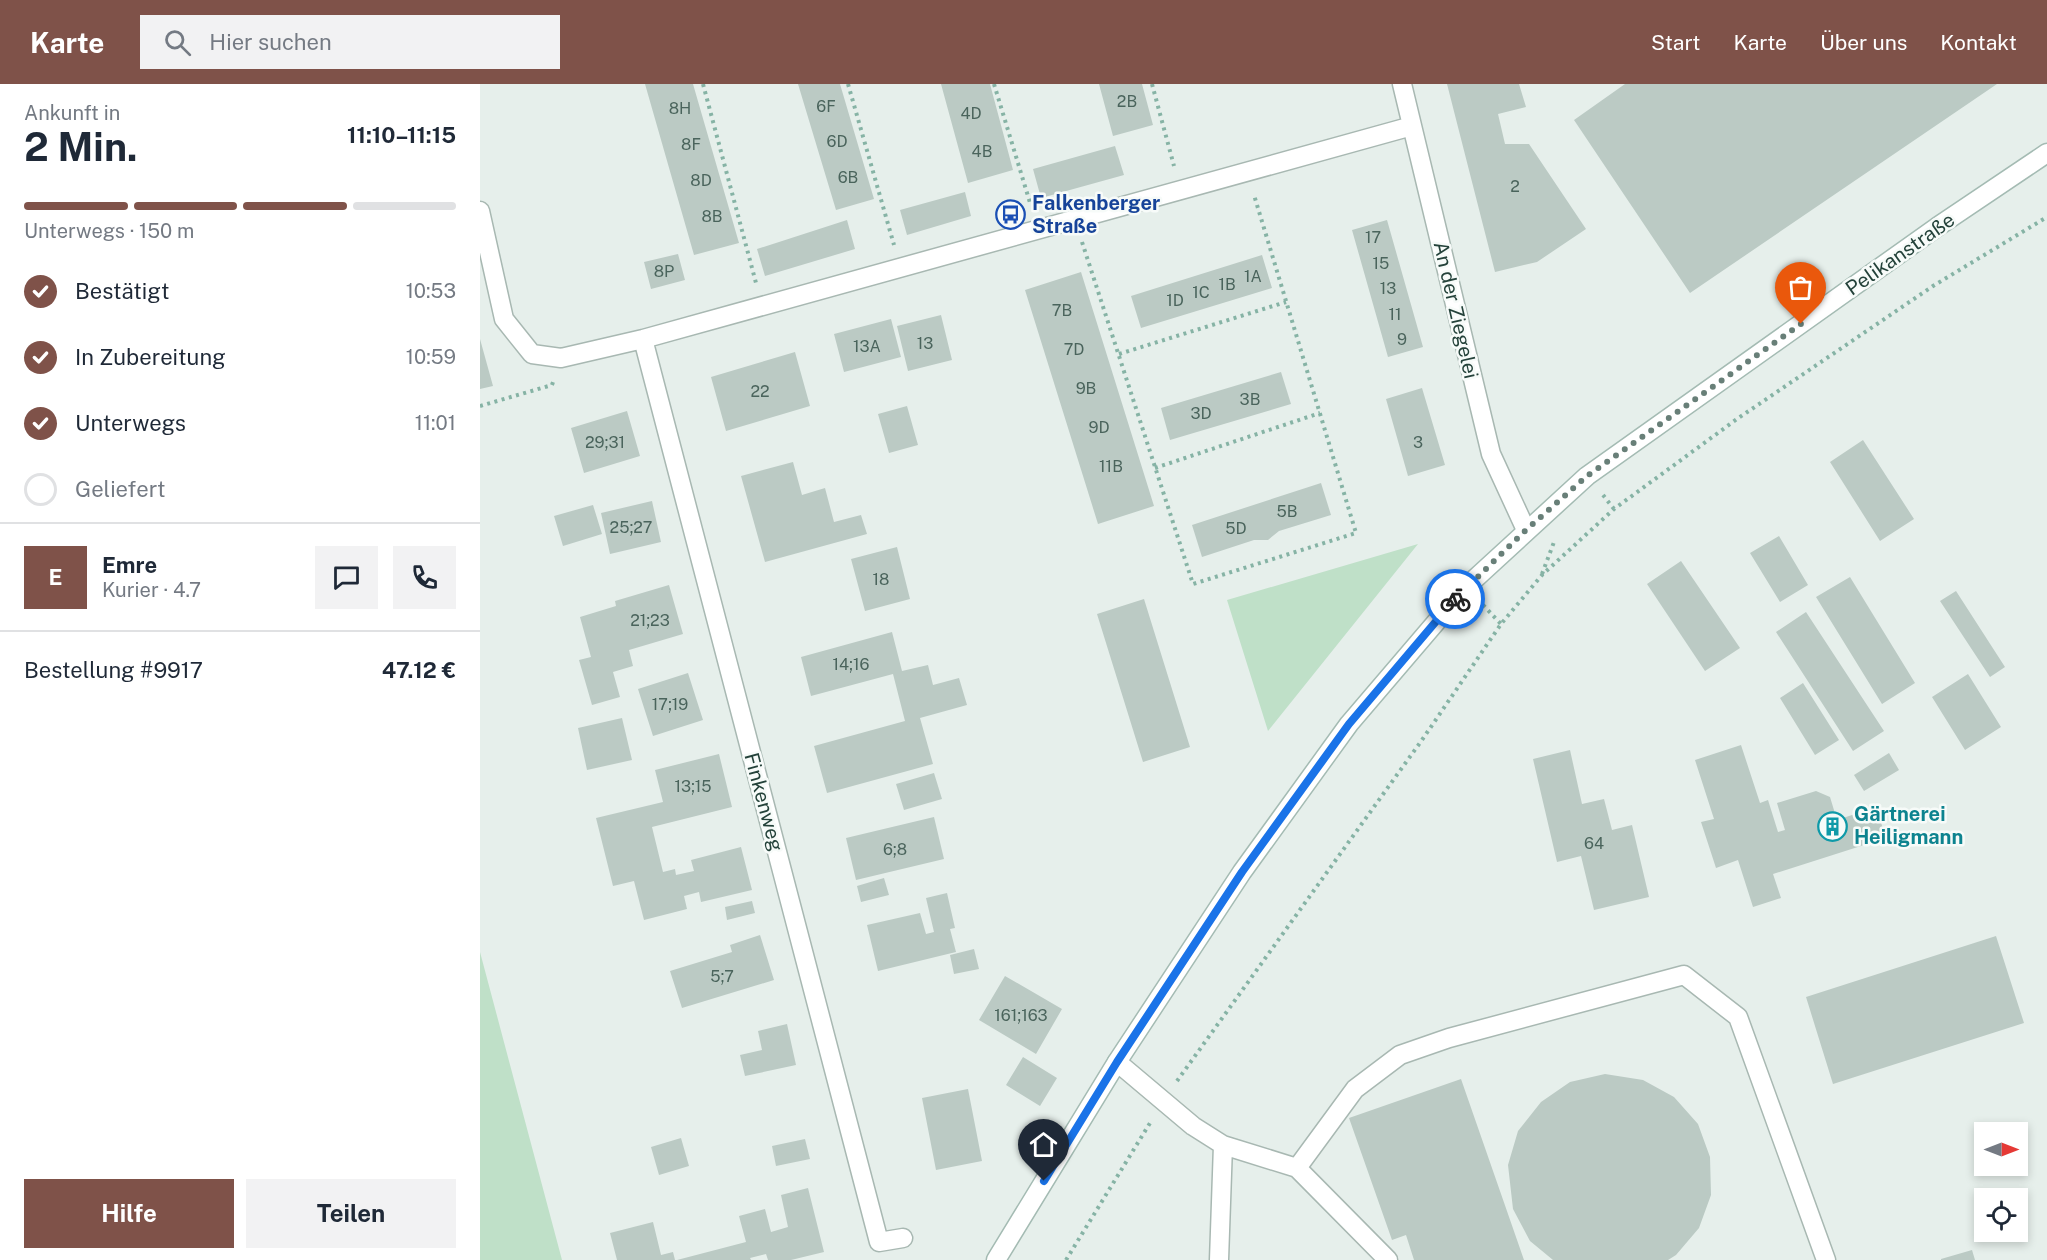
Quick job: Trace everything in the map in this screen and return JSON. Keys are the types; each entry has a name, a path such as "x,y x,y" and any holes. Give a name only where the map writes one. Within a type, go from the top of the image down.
{"street":[{"name":"An der Ziegelei","path":"1402,84 1491,454 1526,530"},
{"path":"480,211 504,319 532,354 561,358 643,339 1412,126"},
{"name":"Pelikanstraße","path":"996,1260 1117,1062 1242,872 1349,724 1466,587 1587,476 1937,227 2047,153"},
{"name":"Finkenweg","path":"643,339 879,1242 903,1238"},
{"path":"1297,1168 1355,1089 1400,1054 1449,1038 1684,975 1738,1017 1826,1260"},
{"path":"1117,1062 1193,1126 1223,1145 1297,1168 1388,1260"},
{"path":"1219,1260 1223,1145"}],"path":[{"path":"703,84 762,305"},
{"path":"848,84 901,267"},
{"path":"994,84 1038,229"},
{"path":"1152,84 1181,190"},
{"path":"1075,219 1193,584 1356,533 1246,171"},
{"path":"1066,1260 1163,1101 1415,749 1501,624 1542,575 1614,509 1737,419 1933,286 2047,217"},
{"path":"1119,354 1286,302"},
{"path":"480,406 552,385 561,358"},
{"path":"1155,468 1320,413"}],"green space":[{"path":"1418,544 1268,731 1227,600"},
{"path":"480,952 562,1260 480,1260"}],"building":[{"path":"645,84 693,84 739,243 694,255"},
{"path":"798,84 840,84 874,199 836,210"},
{"path":"941,84 990,84 1013,170 968,183"},
{"path":"1099,84 1142,84 1153,125 1113,136"},
{"path":"1447,84 1519,84 1526,107 1498,114 1505,144 1529,144 1586,229 1537,262 1495,272"},
{"path":"1625,84 1997,84 1690,293 1574,120"},
{"path":"1115,146 1124,175 1041,198 1033,169"},
{"path":"965,192 971,216 907,235 900,210"},
{"path":"847,220 855,249 765,276 757,249"},
{"path":"1387,220 1423,347 1388,357 1352,230"},
{"path":"678,254 685,280 651,289 644,262"},
{"path":"1262,255 1272,288 1141,328 1131,296"},
{"path":"1081,272 1154,506 1098,524 1025,290"},
{"path":"941,315 952,360 908,371 897,326"},
{"path":"891,319 901,357 844,372 834,334"},
{"path":"480,339 493,386 480,389"},
{"path":"795,352 810,406 726,431 711,377"},
{"path":"1281,372 1291,404 1170,440 1161,408"},
{"path":"1422,388 1445,465 1408,476 1386,399"},
{"path":"907,406 918,445 889,453 878,414"},
{"path":"627,411 640,456 584,473 571,428"},
{"path":"1863,440 1914,519 1880,541 1830,462"},
{"path":"793,462 802,495 825,488 834,522 861,515 867,534 765,562 741,476"},
{"path":"1321,483 1331,515 1279,531 1268,540 1254,540 1202,557 1192,525"},
{"path":"652,501 661,542 610,554 601,513"},
{"path":"593,505 602,534 563,546 554,516"},
{"path":"1779,536 1808,585 1780,602 1750,553"},
{"path":"897,547 910,599 865,611 851,559"},
{"path":"1681,561 1740,648 1705,671 1647,584"},
{"path":"1850,577 1915,683 1882,704 1816,597"},
{"path":"669,585 683,634 629,650 633,666 613,672 620,697 592,705 579,660 591,657 580,617 616,606 615,601"},
{"path":"1956,591 2005,667 1990,677 1940,601"},
{"path":"1144,599 1190,747 1143,762 1097,614"},
{"path":"1806,612 1884,731 1853,751 1776,632"},
{"path":"892,632 902,671 928,665 933,685 959,678 967,705 920,718 933,764 827,793 814,746 905,721 893,674 811,696 801,657"},
{"path":"688,673 703,720 653,736 638,689"},
{"path":"1968,674 2001,727 1965,750 1932,697"},
{"path":"1803,683 1839,740 1815,755 1780,698"},
{"path":"622,718 632,760 587,770 578,728"},
{"name":"Gärtnerei Heiligmann","path":"1741,745 1760,803 1768,800 1778,832 1785,830 1777,803 1816,791 1830,797 1837,820 1876,807 1886,838 1773,874 1781,898 1753,907 1738,860 1716,868 1701,822 1714,819 1695,760"},
{"path":"1570,750 1582,804 1604,799 1612,830 1632,825 1649,897 1594,910 1581,856 1557,862 1533,759"},
{"path":"1889,753 1899,770 1864,791 1854,775"},
{"path":"719,754 732,807 652,827 663,872 675,869 676,875 694,871 691,860 741,847 752,890 701,902 699,892 684,896 687,909 644,920 634,881 613,886 596,818 663,802 655,770"},
{"path":"934,773 942,799 904,810 896,784"},
{"path":"934,817 944,859 856,880 846,838"},
{"path":"884,878 889,895 861,902 857,886"},
{"path":"947,893 955,928 950,929 956,952 878,971 867,925 920,913 926,934 934,932 926,898"},
{"path":"752,901 755,913 727,920 725,907"},
{"path":"760,935 774,980 682,1008 670,971 732,952 730,945"},
{"path":"1996,936 2024,1023 1833,1084 1806,997"},
{"path":"974,949 979,969 954,974 950,955"},
{"path":"1005,976 1062,1009 1036,1054 979,1020"},
{"path":"787,1024 796,1065 745,1076 740,1055 762,1050 758,1031"},
{"path":"1023,1057 1057,1078 1040,1106 1006,1085"},
{"path":"1605,1074 1643,1080 1674,1097 1698,1124 1710,1157 1711,1195 1699,1228 1676,1255 1668,1260 1553,1260 1530,1241 1513,1209 1508,1165 1518,1131 1541,1102 1570,1082"},
{"path":"1461,1079 1524,1260 1414,1260 1406,1235 1392,1240 1349,1118"},
{"path":"968,1089 982,1161 936,1170 922,1098"},
{"path":"681,1138 689,1166 659,1175 651,1147"},
{"path":"805,1139 810,1159 776,1166 772,1146"},
{"path":"808,1188 824,1252 791,1260 768,1260 766,1254 750,1258 751,1260 677,1260 746,1242 739,1216 765,1209 771,1232 788,1227 781,1195"},
{"path":"653,1222 661,1255 673,1252 675,1260 617,1260 610,1233"},
{"path":"1972,1250 1975,1260 1941,1260 1941,1259"}],"way so far":[{"path":"1455,599 1526,530 1587,476 1801,324"}],"place":[{"name":"Falkenberger Straße","path":"1011,215"},
{"name":"Gärtnerei Heiligmann","path":"1833,826"}],"route":[{"path":"1044,1181 1117,1062 1242,872 1349,724 1455,599"}]}
